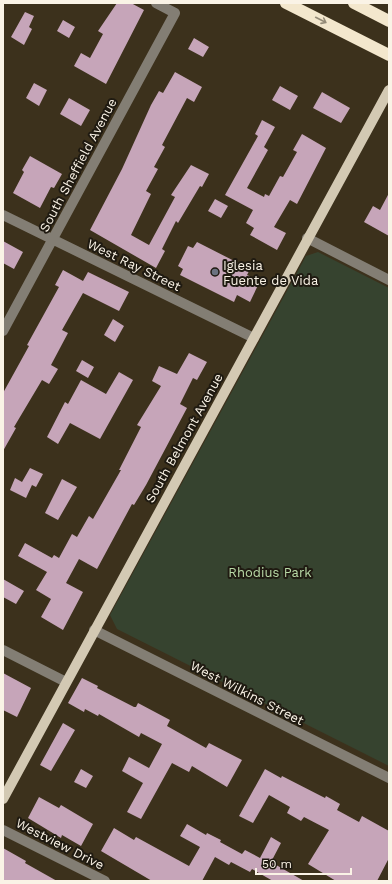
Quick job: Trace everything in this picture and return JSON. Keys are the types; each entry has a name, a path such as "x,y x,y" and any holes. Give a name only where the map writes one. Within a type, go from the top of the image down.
{"highway":[{"path":"286,3 389,54"},
{"path":"354,3 387,20"}],"main road":[{"name":"South Belmont Avenue","path":"3,799 389,90"}],"street":[{"name":"South Sheffield Avenue","path":"3,331 175,13 156,3"},
{"name":"West Ray Street","path":"3,215 254,338"},
{"path":"308,238 389,280"},
{"name":"West Wilkins Street","path":"94,630 389,778"},
{"path":"3,650 66,682"},
{"name":"Westview Drive","path":"3,830 105,881"}],"green space":[{"name":"Rhodius Park","path":"318,252 389,288 389,766 117,629 110,615 306,256"}],"building":[{"path":"117,3 131,3 144,10 106,84 74,66 81,53 90,58 103,34 98,31"},
{"path":"25,12 34,16 29,27 32,29 24,45 11,37"},
{"path":"63,20 75,27 69,38 57,31"},
{"path":"194,38 209,47 203,57 188,49"},
{"path":"175,72 202,87 194,102 187,98 162,145 165,147 154,167 158,169 146,191 151,194 131,235 149,245 175,197 171,195 191,165 209,174 178,223 176,221 162,249 165,251 156,268 90,230 122,169 151,105 159,91 163,93"},
{"path":"34,83 47,90 39,106 26,98"},
{"path":"280,86 298,96 290,110 272,100"},
{"path":"322,92 350,108 341,123 313,108"},
{"path":"69,98 90,110 81,126 60,114"},
{"path":"262,120 275,127 264,147 268,150 247,188 264,197 265,194 269,196 280,176 283,177 297,152 293,150 302,134 326,148 297,204 290,200 274,227 286,233 277,250 250,235 254,228 246,223 253,210 225,195 258,136 255,134"},
{"path":"30,156 62,174 54,188 51,187 40,208 13,193 24,172 22,170"},
{"path":"389,193 389,236 364,222 373,206 380,210"},
{"path":"215,199 228,206 221,218 208,211"},
{"path":"3,241 23,252 14,269 3,263"},
{"name":"Iglesia Fuente de Vida","path":"197,242 250,269 247,275 260,281 250,302 237,295 234,302 180,275 183,269 178,266 188,246 193,248"},
{"path":"63,270 83,281 88,272 129,292 119,311 83,293 62,330 68,333 51,365 58,369 49,384 42,380 14,427 16,428 3,451 3,393 29,346 27,345 59,287 55,285"},
{"path":"113,319 124,326 115,342 104,335"},
{"path":"189,353 207,362 197,380 193,378 180,404 187,408 146,485 134,505 132,504 97,569 79,559 66,583 83,592 63,630 41,617 51,599 36,590 47,572 18,556 25,543 52,558 54,555 59,558 72,534 77,537 89,516 93,519 121,470 119,470 141,427 137,425 161,386 152,381 159,366 177,374"},
{"path":"82,360 94,367 88,378 76,371"},
{"path":"119,372 133,380 100,439 70,423 58,444 47,437 65,402 68,404 81,380 106,394"},
{"path":"30,468 43,474 36,487 32,485 26,498 10,490 15,478 22,482"},
{"path":"62,479 77,487 58,520 45,513"},
{"path":"3,579 24,591 16,604 3,597"},
{"path":"3,673 31,688 17,717 3,710"},
{"path":"82,678 98,686 97,688 134,707 136,707 138,703 170,720 167,726 206,748 209,743 242,760 227,787 192,766 189,772 172,763 141,819 127,812 143,783 122,771 129,757 149,768 162,744 141,733 139,737 99,714 98,716 85,709 84,712 68,703"},
{"path":"63,723 75,730 51,771 40,765"},
{"path":"81,769 93,776 86,788 74,782"},
{"path":"265,769 325,798 326,796 340,804 337,810 359,822 362,816 389,831 389,858 377,881 336,881 308,864 329,830 304,817 301,821 287,813 290,807 269,795 253,823 239,816"},
{"path":"39,797 59,808 61,805 93,824 81,846 62,835 61,838 28,818"},
{"path":"187,824 206,835 207,833 221,840 220,842 242,854 245,850 260,858 271,837 281,843 271,862 304,881 273,881 252,869 250,872 231,862 229,865 215,857 202,881 152,881 101,851 114,828 134,840 136,837 189,866 200,847 180,836"},
{"path":"3,848 26,861 25,863 57,881 3,881"}],"place":[{"name":"Iglesia Fuente de Vida","path":"215,272"}]}
